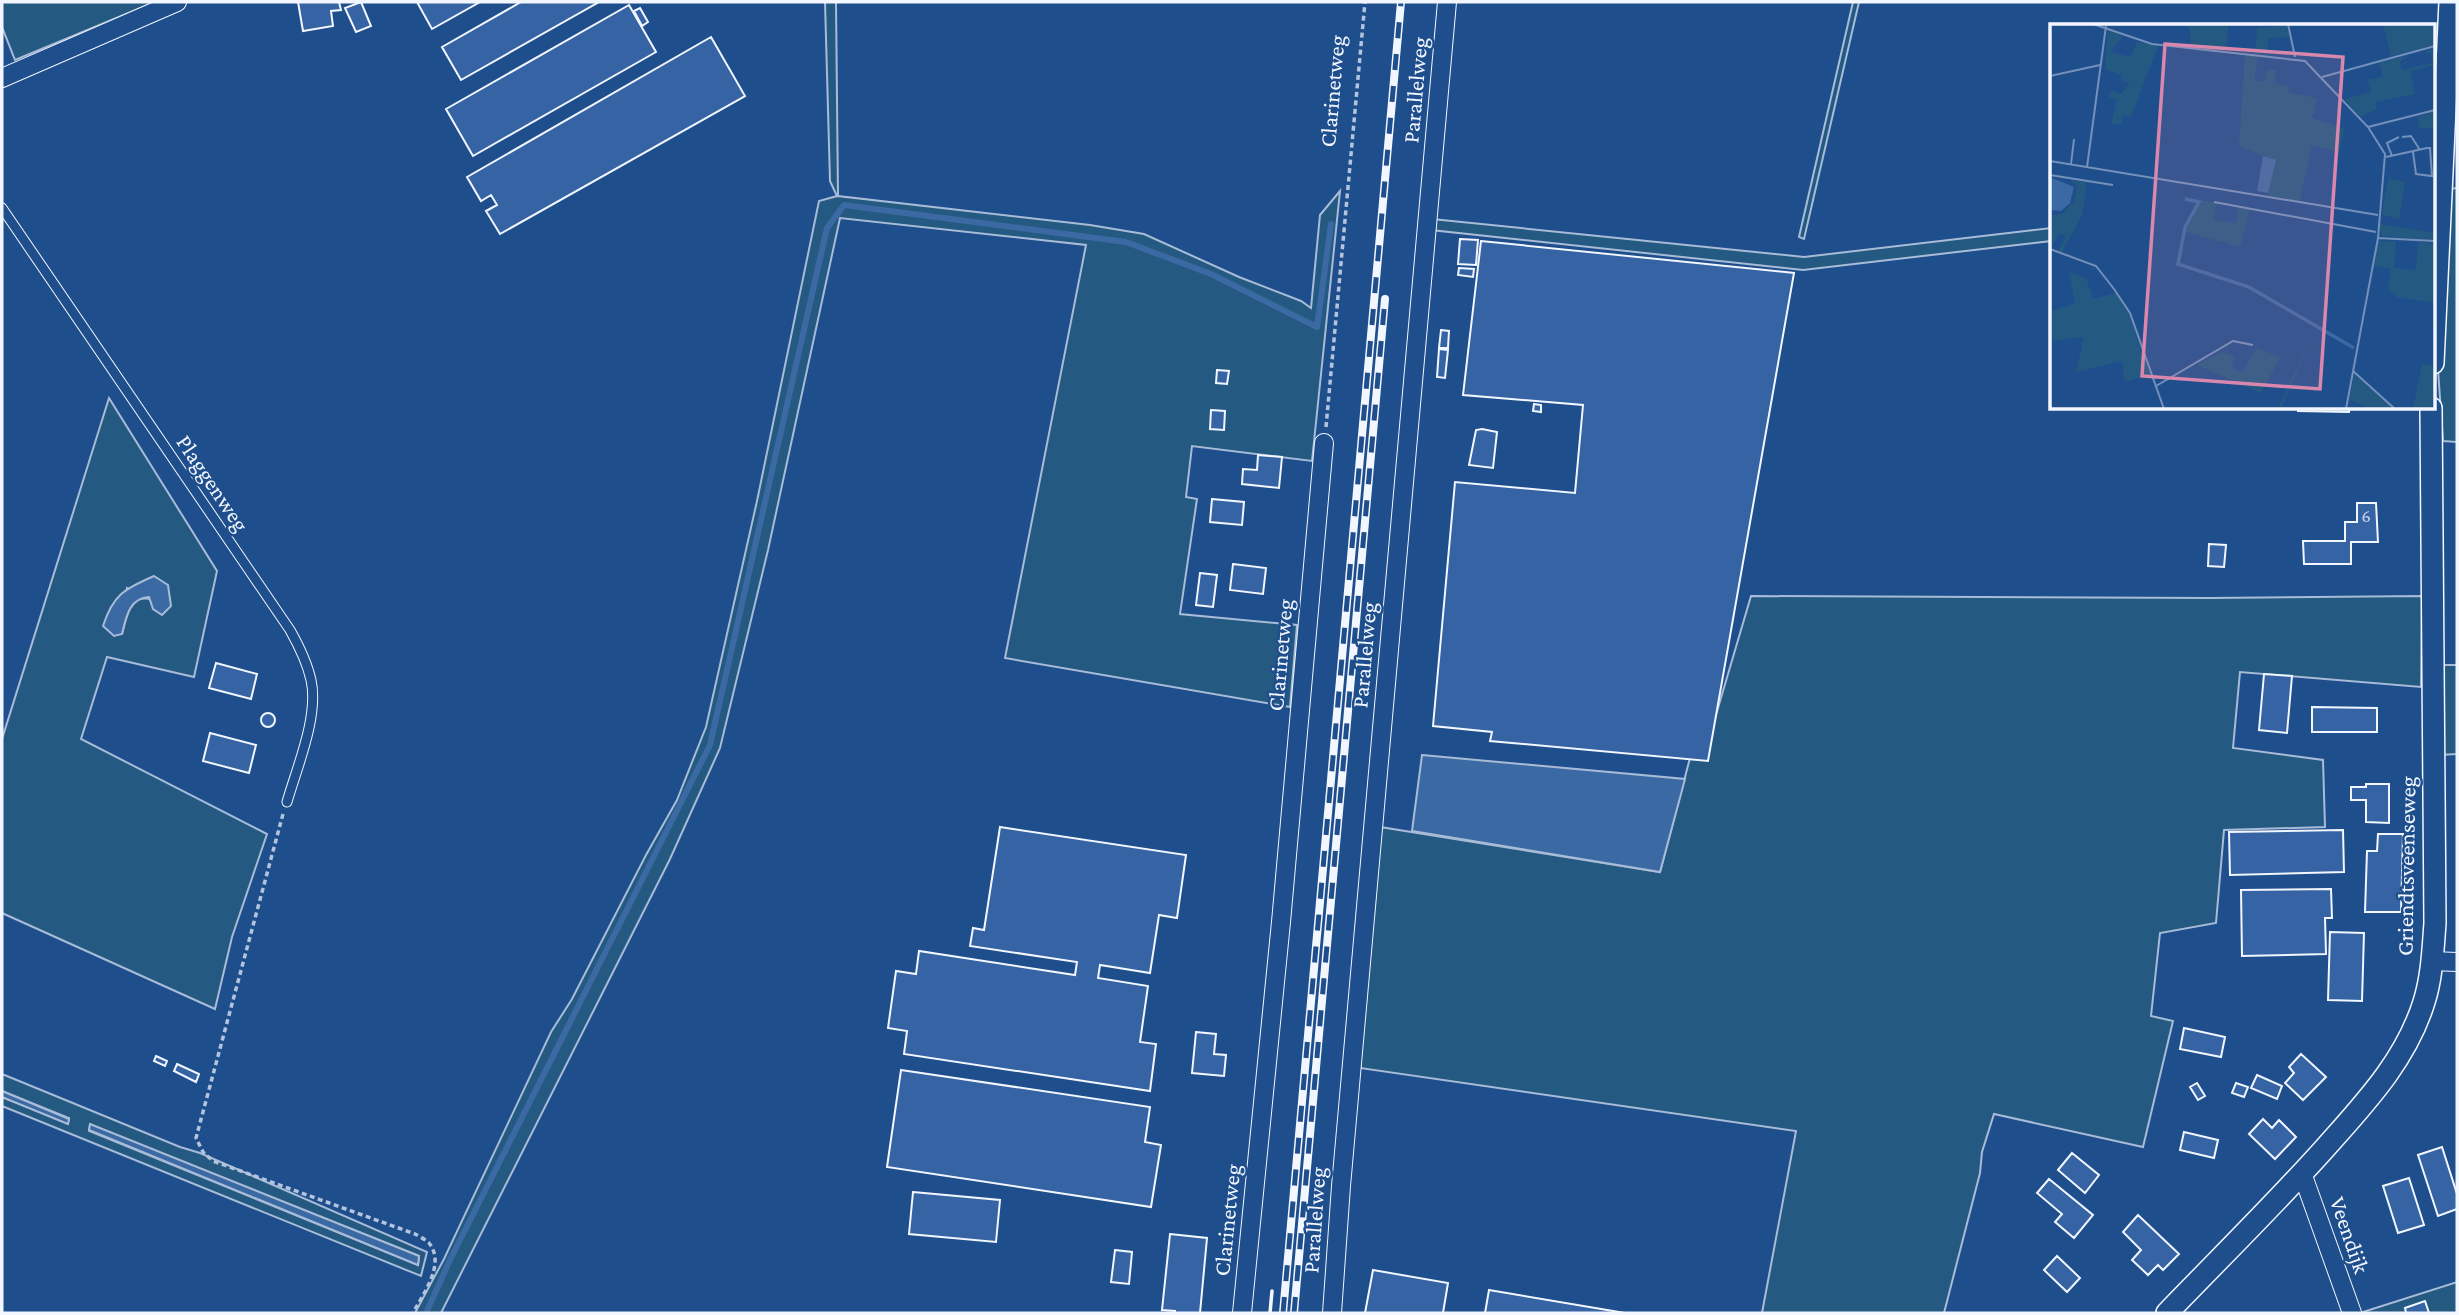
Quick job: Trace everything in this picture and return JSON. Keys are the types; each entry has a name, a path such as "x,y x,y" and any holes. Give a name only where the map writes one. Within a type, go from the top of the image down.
{"street":[{"path":"2,78 177,2"},
{"name":"Parallelweg","path":"1332,1313 1343,1158 1447,2"},
{"path":"2434,342 2450,2"},
{"name":"Griendtsveenseweg","path":"2167,1313 2302,1173 2382,1084 2424,1003 2432,961 2435,923 2431,410"},
{"name":"Clarinetweg","path":"1242,1313 1281,922 1324,443"},
{"path":"2432,961 2457,962"},
{"name":"Veendijk","path":"2302,1173 2352,1313"}],"lane":[{"name":"Plaggenweg","path":"2,208 290,630 304,655 312,681 313,704 287,802"}],"path":[{"name":"Clarinetweg","path":"1324,443 1365,2"},
{"path":"287,802 196,1138 203,1152 213,1161 415,1234 429,1243 435,1257 434,1273 413,1313"}],"shaded area":[{"path":"2,2 155,2 15,60 2,27"},
{"path":"825,2 836,2 838,196 1090,225 1144,234 1239,277 1301,301 1311,308 1320,215 1340,191 1312,461 1192,446 1186,497 1197,499 1180,614 1297,625 1290,707 1005,658 1086,245 840,218 768,550 720,748 670,859 441,1313 415,1313 444,1259 551,1032 572,999 677,800 706,727 757,501 819,201 837,196 830,181"},
{"path":"1853,2 1859,2 1804,239 1799,237"},
{"path":"2457,188 2457,442 2443,441 2436,341 2446,189"},
{"path":"1432,219 1804,257 2050,228 2050,241 1803,270 1431,230"},
{"path":"109,398 217,571 194,677 107,657 81,739 267,834 232,937 215,1009 2,913 2,739","holes":["127,588 159,601 136,600 132,605 122,634"]},
{"path":"154,576 168,585 171,606 162,615 153,609 149,597 142,598 129,610 122,634 114,636 103,626 111,607 127,589"},
{"path":"1751,596 2422,596 2421,687 2240,672 2233,748 2323,760 2325,827 2224,830 2216,923 2160,933 2151,1016 2173,1021 2143,1147 1994,1114 1982,1152 1980,1173 1944,1313 1762,1313 1796,1131 1360,1068 1380,827 1660,872 1690,758 1703,759"},
{"path":"2441,665 2457,665 2457,754 2440,755"},
{"path":"1422,755 1685,779 1660,872 1412,831"},
{"path":"2,1074 200,1153 427,1252 421,1276 2,1106 2,1097 68,1123 69,1118 2,1091","holes":["90,1125 419,1256 418,1265 89,1131"]},
{"path":"2,1091 69,1119 68,1124 2,1097"},
{"path":"90,1124 419,1256 418,1265 89,1130"},
{"path":"2457,1282 2457,1313 2363,1313 2363,1312"}],"building":[{"path":"298,2 339,2 341,10 331,11 333,26 303,31"},
{"path":"361,2 371,26 356,32 345,8"},
{"path":"417,2 480,2 432,29"},
{"path":"521,2 599,2 461,80 442,47"},
{"path":"629,5 656,52 473,156 446,109"},
{"path":"640,8 648,22 642,26 634,11"},
{"path":"711,37 745,96 500,234 486,211 497,205 491,195 481,201 467,177"},
{"path":"1460,239 1478,240 1476,265 1458,264"},
{"path":"1481,241 1794,273 1708,761 1490,741 1492,732 1433,726 1455,482 1575,493 1583,405 1463,395"},
{"path":"1459,268 1474,269 1473,277 1458,275"},
{"path":"1441,330 1449,331 1448,348 1439,348"},
{"path":"1439,349 1448,350 1445,378 1437,377"},
{"path":"1217,370 1229,371 1227,384 1216,383"},
{"path":"1534,404 1541,405 1541,412 1533,411"},
{"path":"1211,410 1225,411 1224,430 1210,429"},
{"path":"2349,410 2349,412 2298,411"},
{"path":"1476,430 1497,432 1493,468 1469,465"},
{"path":"1258,455 1282,457 1279,488 1242,484 1243,469 1257,470"},
{"path":"1212,499 1244,502 1242,525 1210,522"},
{"path":"2357,503 2376,503 2378,542 2351,542 2351,564 2304,564 2303,541 2345,541 2345,522 2357,522"},
{"path":"2209,544 2226,545 2224,567 2208,566"},
{"path":"1233,564 1266,568 1263,594 1230,590"},
{"path":"1200,573 1217,575 1213,607 1196,605"},
{"path":"216,663 257,674 251,699 209,688"},
{"path":"2264,674 2292,676 2287,733 2259,730"},
{"path":"2312,707 2377,708 2377,732 2312,732"},
{"path":"268,713 273,715 273,725 268,727 263,725 261,720 263,715"},
{"path":"210,733 256,745 249,773 203,761"},
{"path":"2366,784 2389,784 2389,823 2366,822 2366,800 2351,800 2351,787 2366,787"},
{"path":"1000,827 1186,855 1177,918 1159,915 1150,973 1100,965 1098,978 1148,986 1140,1042 1156,1044 1150,1091 904,1054 907,1031 888,1028 896,971 916,974 919,951 1075,975 1077,962 970,946 973,928 984,930"},
{"path":"2343,830 2344,872 2230,875 2229,832"},
{"path":"2378,834 2403,834 2401,912 2365,912 2367,851 2377,851"},
{"path":"2331,889 2332,918 2325,918 2326,954 2242,956 2241,890"},
{"path":"2330,932 2364,933 2362,1001 2328,1000"},
{"path":"2184,1028 2225,1037 2221,1057 2180,1049"},
{"path":"1196,1032 1216,1034 1214,1054 1226,1055 1224,1076 1192,1073"},
{"path":"2301,1054 2326,1077 2303,1100 2285,1083 2294,1073 2289,1067"},
{"path":"156,1056 167,1061 165,1066 154,1061"},
{"path":"177,1064 199,1074 196,1082 174,1071"},
{"path":"901,1070 1150,1107 1145,1142 1161,1145 1151,1207 887,1167"},
{"path":"2257,1075 2282,1086 2277,1099 2251,1088"},
{"path":"2197,1083 2205,1096 2198,1100 2190,1087"},
{"path":"2236,1083 2248,1087 2244,1097 2232,1093"},
{"path":"2263,1119 2272,1128 2279,1120 2296,1137 2275,1159 2249,1134"},
{"path":"2184,1132 2218,1140 2214,1158 2180,1150"},
{"path":"2442,1147 2457,1194 2457,1209 2438,1216 2418,1155"},
{"path":"2072,1153 2099,1175 2085,1193 2058,1170"},
{"path":"2409,1178 2424,1225 2398,1233 2383,1186"},
{"path":"2049,1179 2093,1215 2074,1238 2055,1222 2062,1214 2037,1193"},
{"path":"913,1192 1000,1200 996,1242 909,1234"},
{"path":"2138,1215 2179,1254 2163,1270 2158,1265 2148,1275 2132,1260 2141,1250 2123,1232"},
{"path":"1170,1234 1207,1238 1200,1313 1162,1310"},
{"path":"1115,1250 1132,1252 1129,1284 1111,1282"},
{"path":"2057,1256 2080,1278 2067,1292 2044,1270"},
{"path":"1373,1270 1448,1283 1443,1313 1365,1313"},
{"path":"1489,1290 1625,1313 1485,1313"},
{"path":"2425,1301 2429,1313 2406,1313 2405,1308"}],"waterway":[{"path":"426,1313 450,1260 710,745 827,228 844,205 1126,242 1211,274 1317,327 1331,224"}],"railway":[{"path":"1283,1313 1401,2"},
{"path":"1294,1313 1385,299"}],"wall":[{"path":"1270,1313 1272,1291"}]}
